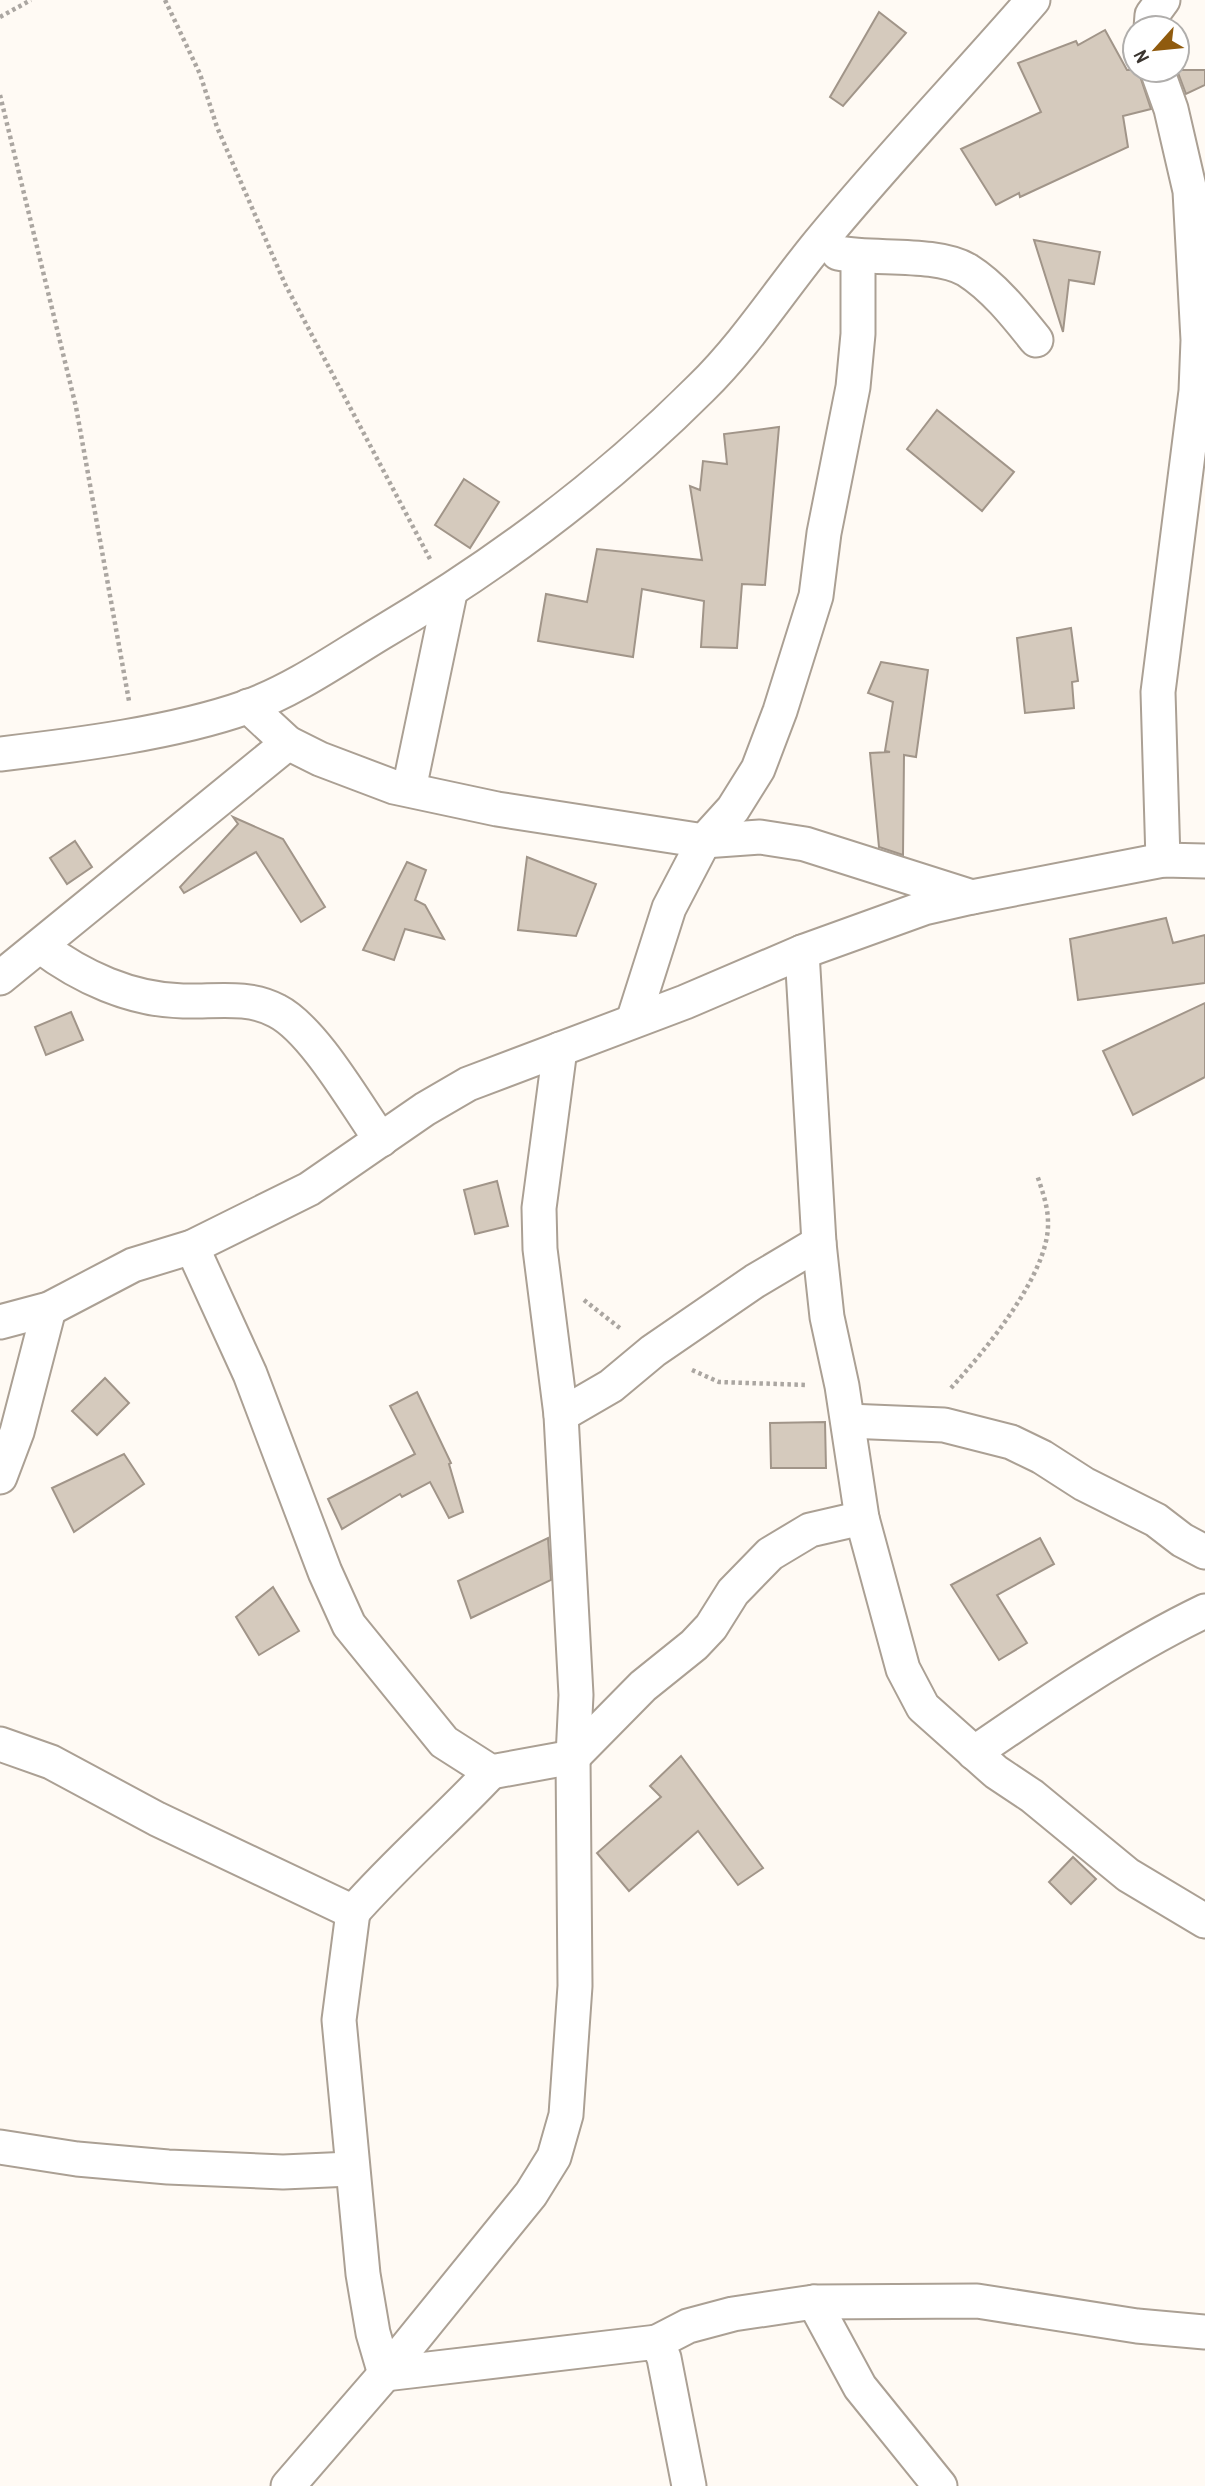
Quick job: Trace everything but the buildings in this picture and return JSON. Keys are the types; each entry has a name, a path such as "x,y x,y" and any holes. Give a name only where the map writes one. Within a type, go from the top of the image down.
{"street":[{"path":"0,754 135,733 248,706 297,683 450,593 528,536 620,462 703,387 762,318 816,248 1033,0"},
{"path":"1162,84 1171,109 1190,191 1196,268 1198,352 1196,391 1158,692 1163,860"},
{"path":"816,248 858,257 937,262 966,269 1013,312 1035,340"},
{"path":"634,1021 669,908 704,841 733,809 758,769 780,710 816,596 824,533 853,387 858,334 858,257"},
{"path":"410,789 450,593"},
{"path":"248,706 288,743 394,786 497,809 704,841 760,837 805,844 972,897"},
{"path":"0,978 288,743"},
{"path":"0,1322 49,1309 133,1265 192,1247 309,1189 468,1084 634,1021 802,952 924,908 972,897 1163,860 1205,861"},
{"path":"40,946 58,960 100,981 146,998 254,1002 278,1011 312,1042 381,1140"},
{"path":"802,952 819,1243 827,1317 848,1421 862,1518 903,1669 923,1707 974,1753 1032,1796 1128,1875 1205,1921"},
{"path":"288,2486 385,2374 531,2194 554,2157 566,2115 575,1986 573,1757 576,1695 561,1415 540,1250 539,1208 560,1049"},
{"path":"561,1415 611,1386 653,1351 755,1281 819,1243"},
{"path":"192,1247 250,1374 349,1625 444,1742 491,1772"},
{"path":"0,1477 17,1432 49,1309"},
{"path":"848,1421 944,1425 1011,1442 1042,1457 1084,1484 1156,1520 1182,1541 1205,1552"},
{"path":"385,2374 365,2286 351,2169 339,2020 353,1912 395,1864 454,1811 491,1772 573,1757 643,1686 694,1645 711,1627 733,1592 770,1554 810,1530 862,1518"},
{"path":"974,1753 1044,1705 1168,1629 1205,1611"},
{"path":"0,1744 51,1762 156,1819 353,1912"},
{"path":"0,2147 77,2159 168,2167 283,2172 351,2169"},
{"path":"385,2374 657,2342 688,2326 733,2314 814,2302 976,2301 1137,2326 1205,2332"},
{"path":"814,2302 860,2387 940,2486"},
{"path":"657,2342 664,2358 689,2486"}],"path":[{"path":"0,17 31,0"},
{"path":"165,0 200,74 217,127 285,284 409,523 450,593"},
{"path":"0,95 76,407 135,733"},
{"path":"920,1423 995,1338 1018,1303 1032,1275 1046,1241 1048,1224 1037,1175"}]}
